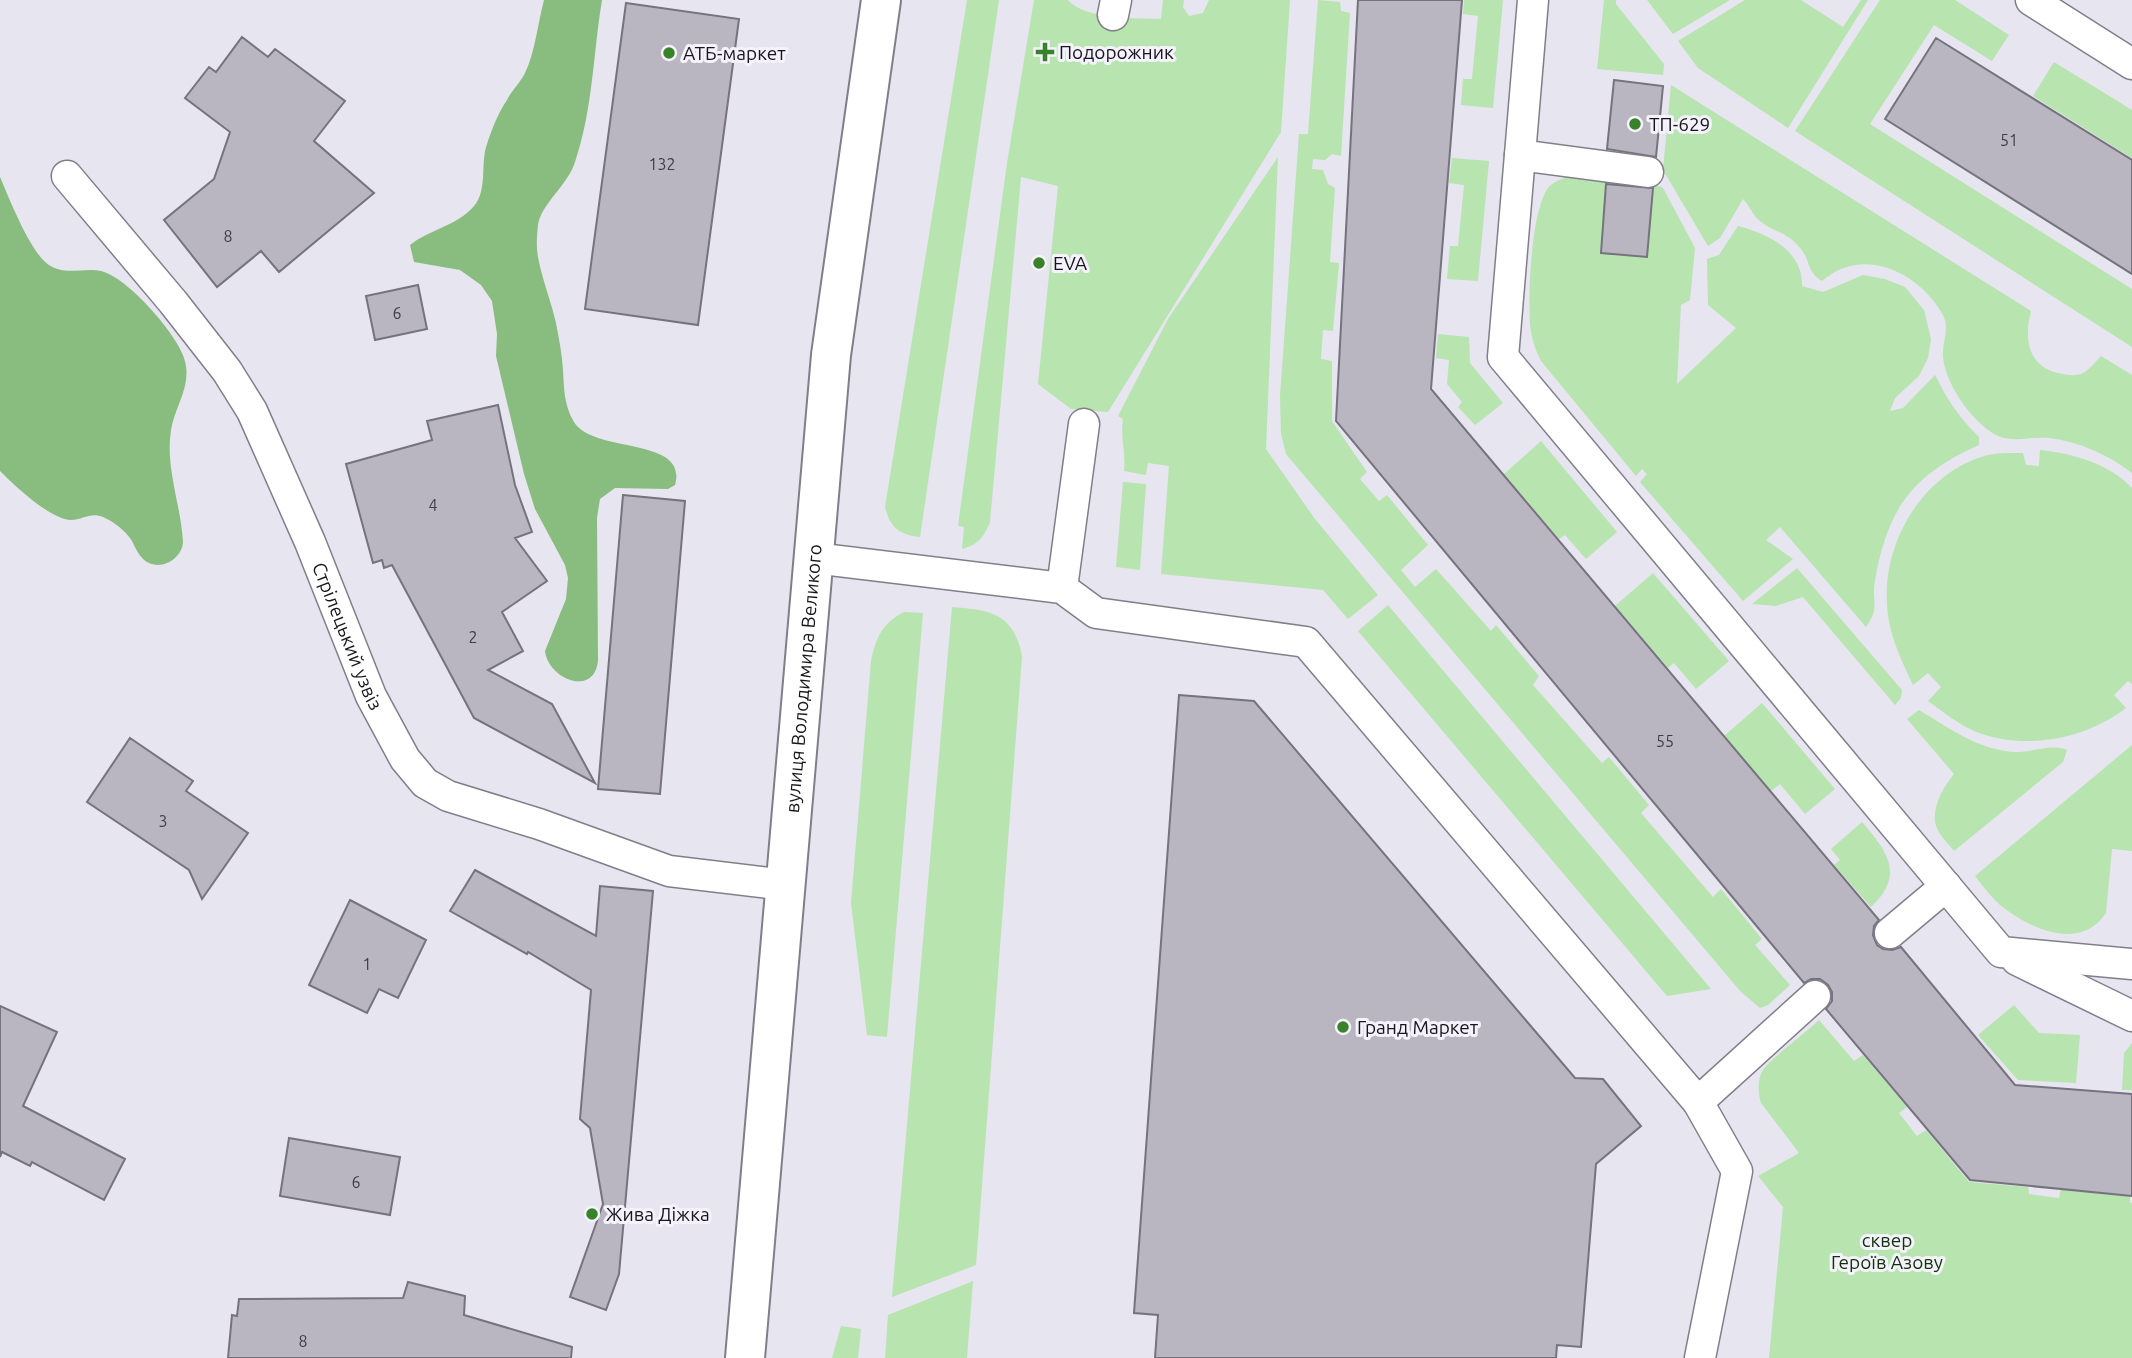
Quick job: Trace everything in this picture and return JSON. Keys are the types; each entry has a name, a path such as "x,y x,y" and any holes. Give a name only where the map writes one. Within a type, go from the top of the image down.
{"main road":[{"name":"вулиця Володимира Великого","path":"745,1358 831,355 881,0"}],"lane":[{"path":"1532,0 1503,357 2001,952 2132,1016"},
{"path":"2031,0 2132,64"},
{"path":"1520,155 1647,172"},
{"name":"Стрілецький узвіз","path":"66,176 173,302 227,371 252,411 305,531 371,696 405,759 425,783 448,796 539,824 669,871 785,885"},
{"path":"1062,588 1084,424"},
{"path":"814,558 1062,588 1096,613 1306,642 1698,1102 1737,1171 1700,1358"},
{"path":"1890,933 1947,886"},
{"path":"2001,952 2132,964"},
{"path":"1698,1102 1815,996"}],"green space":[{"path":"544,0 602,0 581,142 572,170 544,210 538,229 538,257 556,323 566,403 574,422 584,432 654,452 668,459 675,470 675,485 668,489 615,488 600,499 597,518 598,660 595,672 589,679 581,681 562,676 554,670 545,651 566,599 568,578 565,565 535,509 524,474 496,356 497,334 492,301 481,285 460,270 414,262 410,245 460,218 478,200 487,144 501,110 528,65"},
{"path":"967,0 999,0 920,537 896,529 885,507"},
{"path":"1034,0 1068,0 1076,7 1098,15 1161,19 1163,0 1184,0 1183,7 1189,16 1203,13 1209,0 1290,0 1281,132 1108,412 1071,409 1038,384 1058,186 1021,177 990,522 980,540 962,549 964,527 958,526 1007,163"},
{"path":"1318,0 1340,2 1341,11 1350,13 1341,156 1332,154 1325,160 1313,159 1312,169 1323,170 1328,184 1335,188 1330,262 1339,263 1333,331 1323,330 1321,359 1332,361 1332,421 1367,472 1360,479 1379,501 1387,495 1428,545 1401,570 1415,587 1436,569 1491,631 1496,625 1539,676 1533,685 1602,763 1609,757 1649,805 1641,813 1713,897 1721,889 1762,939 1755,945 1790,985 1768,1005 1760,1008 1741,992 1286,454 1281,434 1280,396 1299,134 1308,134"},
{"path":"1464,0 1503,0 1493,108 1461,105 1463,79 1472,79 1478,16 1463,14"},
{"path":"1604,0 1616,0 1616,4 1664,64 1663,75 1597,69"},
{"path":"1647,0 1730,0 1673,34"},
{"path":"1745,0 1801,0 1843,27 1861,0 1868,0 1788,128 1698,68 1678,41"},
{"path":"1880,0 1955,0 2009,35 1992,61 1934,25 1870,124 2132,289 2132,347 1795,131"},
{"path":"2054,62 2132,110 2132,158 2033,96"},
{"path":"1671,85 2031,311 2028,340 2034,357 2040,364 2058,373 2079,375 2101,356 2132,375 2132,473 2113,460 2082,446 2049,438 2005,438 1983,426 1960,399 1945,367 1943,357 1946,330 1943,315 1920,286 1905,276 1889,268 1855,265 1838,270 1822,281 1811,270 1796,243 1760,221 1743,199 1720,238 1708,246 1663,170"},
{"path":"1278,157 1266,449 1315,519 1378,595 1348,619 1323,590 1161,574 1169,466 1148,463 1146,475 1124,471 1123,419 1118,416 1168,319"},
{"path":"1452,158 1489,161 1478,281 1447,279 1450,246 1458,246 1464,185 1449,183"},
{"path":"0,177 21,225 42,259 61,270 95,270 112,275 149,307 171,335 184,358 185,386 173,421 170,444 183,542 174,559 162,565 155,565 143,559 126,533 103,517 94,515 71,520 53,514 33,501 0,471"},
{"path":"1566,177 1655,184 1663,188 1695,248 1690,300 1681,305 1677,384 1736,328 1708,305 1707,259 1719,255 1738,226 1772,239 1782,246 1797,263 1802,286 1823,292 1863,275 1885,279 1905,287 1924,310 1931,339 1928,358 1919,376 1895,398 1890,411 1903,408 1935,375 1954,408 1979,437 1979,445 1956,456 1920,482 1896,514 1880,555 1874,588 1874,609 1866,627 1780,527 1766,540 1793,559 1743,601 1640,482 1647,474 1642,469 1636,476 1541,361 1530,324 1530,276 1536,221 1549,187"},
{"path":"1438,334 1469,337 1470,363 1503,403 1475,425 1458,407 1462,402 1447,384 1449,360 1436,358"},
{"path":"1541,441 1617,532 1586,559 1565,535 1559,539 1504,474"},
{"path":"2040,450 2090,461 2123,479 2132,488 2132,684 2128,681 2114,695 2126,708 2092,728 2053,739 2013,740 1974,731 1928,701 1941,687 1928,673 1913,685 1890,625 1887,581 1899,536 1910,515 1940,480 1960,467 1991,454 2023,453 2026,465 2039,466"},
{"path":"1123,482 1146,484 1140,570 1116,567"},
{"path":"1797,568 1902,690 1901,698 1895,705 1803,597 1776,606 1752,604"},
{"path":"1653,573 1729,661 1696,689 1674,663 1668,668 1615,606"},
{"path":"1388,605 1711,989 1667,996 1358,631"},
{"path":"952,607 989,612 998,616 1013,631 1022,656 976,1265 892,1297"},
{"path":"904,612 923,613 887,1037 867,1035 851,903 871,661 875,645 885,626"},
{"path":"1762,703 1835,789 1805,814 1780,784 1771,791 1724,736"},
{"path":"1919,710 1964,737 1987,747 2013,752 2048,748 2067,750 2063,762 1954,851 1938,830 1935,816 1940,796 1954,774 1907,719"},
{"path":"2132,745 2132,851 2112,849 2106,913 2095,925 2083,932 2055,933 2026,922 2000,905 1975,876"},
{"path":"1862,822 1879,843 1889,864 1888,884 1871,907 1834,865 1840,860 1831,849"},
{"path":"2014,1005 2039,1033 2080,1035 2076,1083 2018,1080 1978,1035"},
{"name":"сквер Героїв Азову","path":"1819,1020 1854,1061 1863,1055 1907,1107 1899,1113 1917,1136 1926,1130 1969,1182 2028,1187 2029,1194 2059,1198 2061,1189 2130,1196 2132,1358 1769,1358 1783,1207 1758,1176 1799,1153 1761,1103 1759,1082 1767,1065"},
{"path":"2132,1043 2132,1090 2122,1090 2124,1053"},
{"path":"973,1281 967,1358 885,1358 888,1315"},
{"path":"841,1326 861,1329 858,1358 832,1358"}],"building":[{"path":"1358,0 1462,0 1431,389 1879,920 1874,926 1873,935 1877,945 1892,950 1901,947 2015,1085 2132,1094 2132,1196 1970,1180 1826,1009 1832,1001 1832,992 1828,985 1820,979 1811,979 1804,983 1336,421"},
{"path":"626,3 739,19 698,325 585,309"},
{"path":"242,37 268,57 275,49 345,101 314,141 374,193 279,272 261,251 217,287 164,220 214,179 230,132 185,98 209,67 216,72"},
{"path":"1936,38 2132,160 2132,274 1885,119"},
{"name":"ТП-629","path":"1614,80 1663,86 1656,157 1607,149"},
{"path":"1606,184 1653,188 1647,257 1601,253"},
{"path":"418,285 427,329 375,340 366,296"},
{"path":"498,405 515,485 532,532 515,538 547,581 502,612 523,651 488,670 552,704 595,783 474,718 392,565 384,568 382,560 373,563 346,464 432,440 427,421"},
{"path":"623,495 685,501 660,794 598,789"},
{"name":"Гранд Маркет","path":"1179,695 1254,701 1575,1078 1603,1079 1641,1126 1596,1164 1581,1347 1557,1345 1556,1358 1155,1358 1158,1315 1134,1313"},
{"path":"130,738 193,781 186,791 248,833 202,899 189,870 87,802"},
{"path":"475,870 596,936 600,886 653,891 619,1274 606,1310 570,1297 603,1204 590,1128 580,1119 591,990 528,952 527,954 450,911"},
{"path":"350,900 426,940 398,998 379,989 367,1013 309,985"},
{"path":"0,1006 57,1032 23,1106 125,1159 104,1200 32,1162 30,1166 2,1152 0,1157"},
{"path":"289,1138 400,1157 390,1215 280,1196"},
{"path":"408,1282 465,1296 464,1315 572,1347 571,1358 228,1358 232,1315 237,1316 239,1299 403,1298"}],"place":[{"name":"Подорожник","path":"1045,52"},
{"name":"АТБ-маркет","path":"669,53"},
{"name":"ТП-629","path":"1635,124"},
{"name":"EVA","path":"1039,263"},
{"name":"Гранд Маркет","path":"1343,1027"},
{"name":"Жива Діжка","path":"592,1214"}]}
